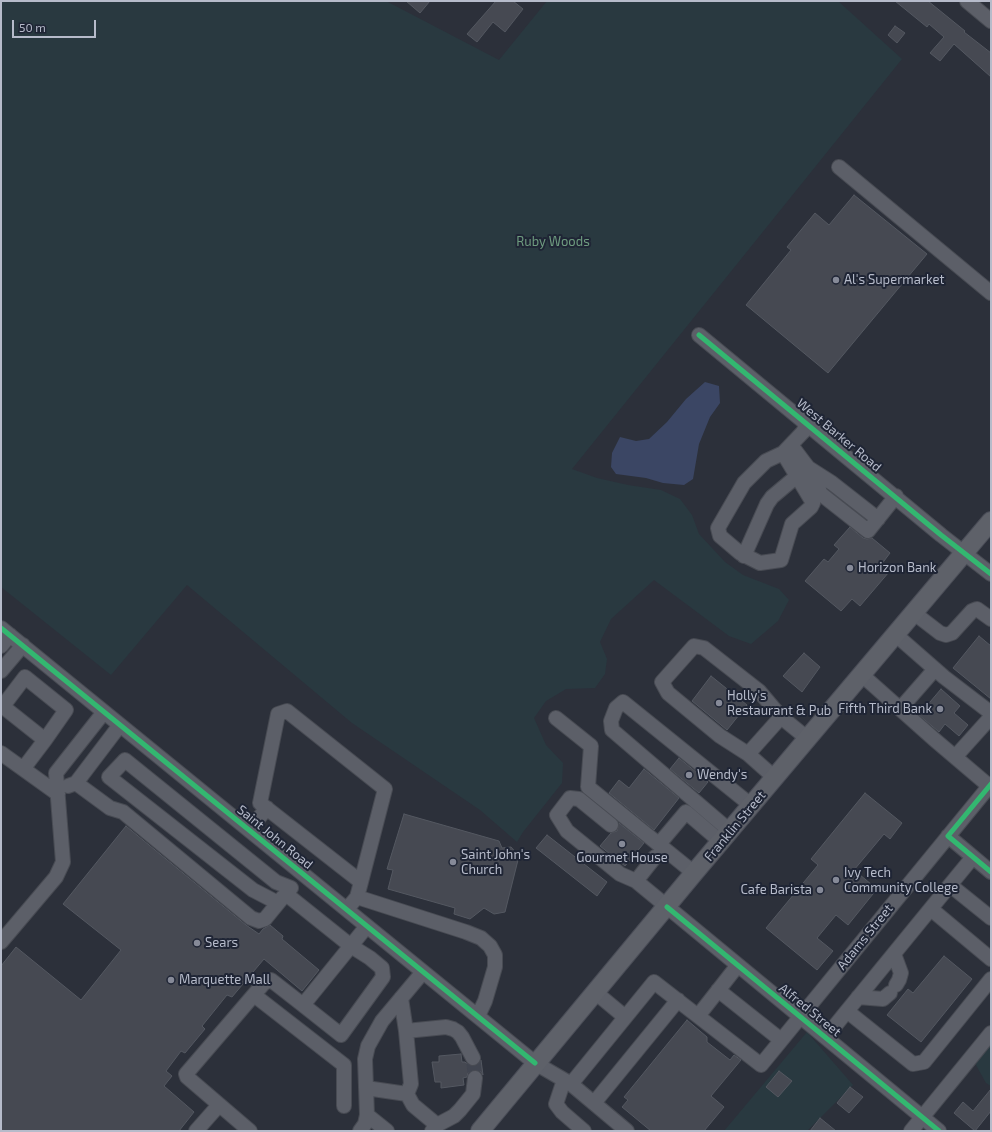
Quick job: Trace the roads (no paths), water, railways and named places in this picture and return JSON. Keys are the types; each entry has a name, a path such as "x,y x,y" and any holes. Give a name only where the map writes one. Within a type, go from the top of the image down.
{"main road":[{"name":"Franklin Street","path":"480,1131 694,873 726,837 991,521"}],"street":[{"path":"967,1 991,20"},
{"path":"839,167 991,293"},
{"name":"West Barker Road","path":"699,335 991,574"},
{"path":"802,471 812,503 811,507 792,524 780,560 760,564 744,556 720,536 718,528 744,483 766,461 787,449 803,432 808,423"},
{"path":"787,449 802,471 821,494 868,531 896,496"},
{"path":"744,556 767,504 772,497 802,471"},
{"path":"914,613 940,633 946,635 952,633 972,611 977,609 991,619"},
{"path":"1,646 6,631"},
{"name":"Saint John Road","path":"6,631 535,1063 567,1082 628,1131"},
{"path":"896,635 935,669 991,714"},
{"path":"1,670 23,645"},
{"path":"775,778 748,754 720,736 668,693 662,682 694,646 704,648 759,691 781,717 808,739"},
{"path":"900,709 935,669"},
{"path":"862,675 955,757 990,785"},
{"path":"23,769 45,740 66,710 25,677 2,705 45,740"},
{"path":"726,837 612,730 611,721 616,708 623,702 752,806"},
{"path":"347,909 357,897 361,882 384,789 287,711 278,714 260,803 361,882"},
{"path":"2,937 56,877 63,862 56,773 104,712"},
{"path":"748,754 781,717"},
{"path":"955,757 991,717"},
{"path":"556,718 591,746 588,787 657,851 694,873"},
{"path":"58,792 76,783 120,724"},
{"path":"1,753 58,792"},
{"path":"250,1131 187,1077 186,1074 264,983 271,980 341,1035 383,977 382,968 285,895 276,882 125,760 109,776 253,890 285,895"},
{"path":"76,783 110,808 123,812 251,918 259,921 265,918 303,874"},
{"name":"Adams Street","path":"698,1016 761,1065 990,785"},
{"name":"Alfred Street","path":"611,825 579,798 570,798 557,815 567,831 620,874 636,881 939,1131"},
{"path":"249,830 267,808"},
{"path":"636,881 686,812 726,837"},
{"path":"948,836 991,872"},
{"path":"826,1037 973,857"},
{"path":"950,885 991,918"},
{"path":"357,897 466,932 481,938 490,946 495,955 496,967 485,1001 478,1016"},
{"path":"931,909 991,959"},
{"path":"303,1005 367,926"},
{"path":"858,997 883,999 893,989 899,980 901,973 894,954"},
{"path":"584,1131 562,1112 556,1104 567,1082 654,982 698,1016 738,965"},
{"path":"360,1131 365,1124 367,1115 365,1059 368,1046 382,1021 423,972"},
{"path":"847,1010 914,1064 924,1062 991,979"},
{"path":"718,990 781,1040"},
{"path":"595,992 625,1017"},
{"path":"254,995 344,1065 344,1106"},
{"path":"401,998 411,1084 407,1094"},
{"path":"594,1103 678,1000"},
{"path":"406,1031 446,1027 453,1029 462,1037 473,1058"},
{"path":"911,1131 991,1033"},
{"path":"407,1094 413,1105 434,1128 454,1116 460,1110 473,1094 475,1078"},
{"path":"366,1088 407,1094"},
{"path":"196,1131 219,1105"},
{"path":"367,1115 387,1131"}],"water":[{"path":"705,382 719,386 720,403 710,417 699,444 693,479 684,485 663,483 646,478 616,474 611,467 612,453 620,437 636,441 649,439 667,422 686,399"}],"tunnel":[{"path":"473,1058 475,1078"}],"place":[{"name":"Al's Supermarket","path":"836,280"},
{"name":"Horizon Bank","path":"850,568"},
{"name":"Holly's Restaurant & Pub","path":"719,703"},
{"name":"Fifth Third Bank","path":"940,709"},
{"name":"Wendy's","path":"689,775"},
{"name":"Gourmet House","path":"622,844"},
{"name":"Saint John's Church","path":"453,862"},
{"name":"Ivy Tech Community College","path":"836,880"},
{"name":"Cafe Barista","path":"820,890"},
{"name":"Sears","path":"197,943"},
{"name":"Marquette Mall","path":"171,980"}],"park label":[{"name":"Ruby Woods","path":"553,242"}]}
